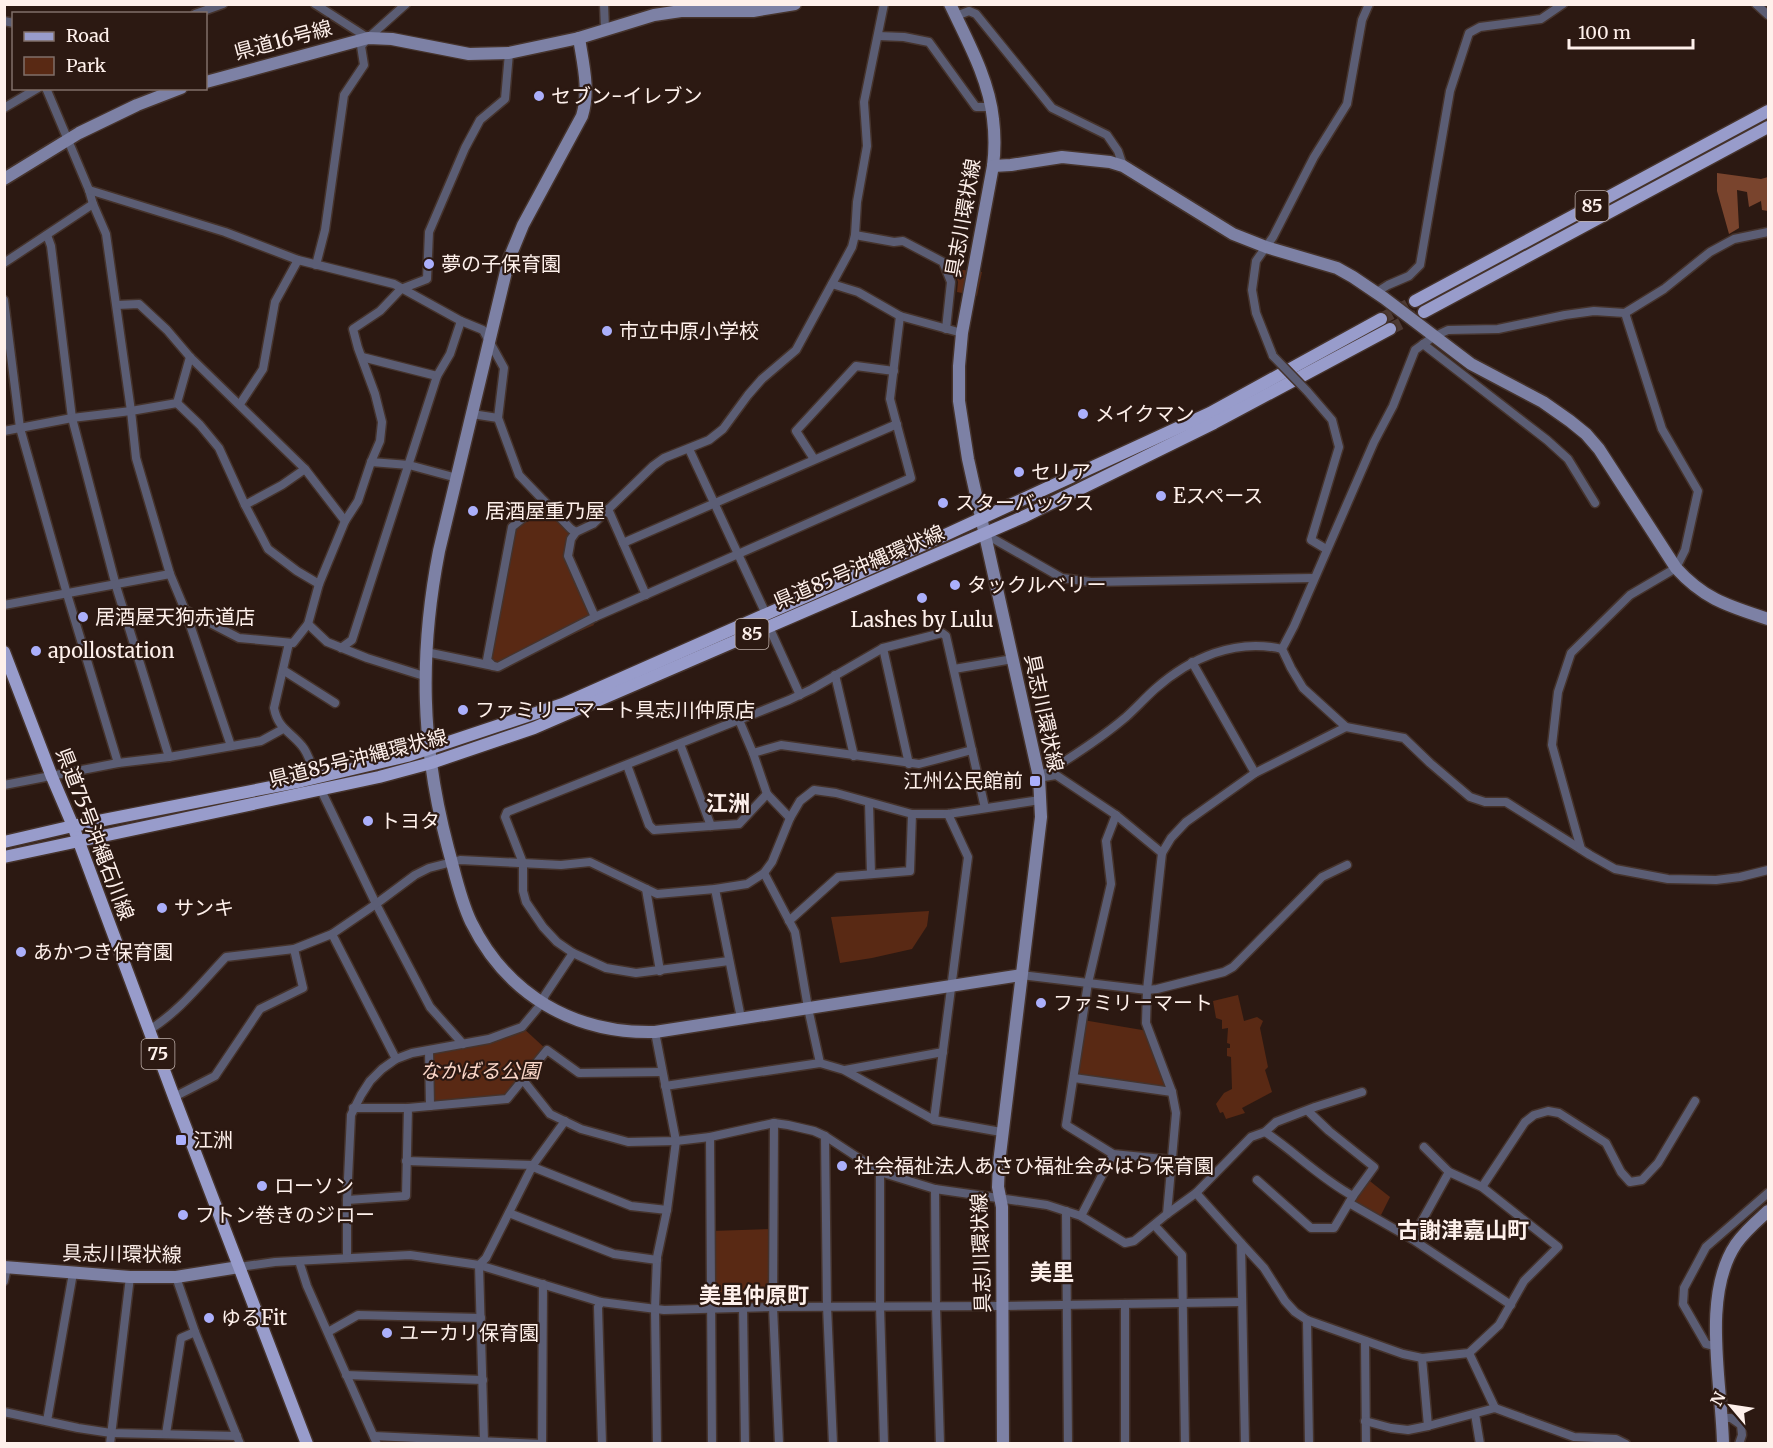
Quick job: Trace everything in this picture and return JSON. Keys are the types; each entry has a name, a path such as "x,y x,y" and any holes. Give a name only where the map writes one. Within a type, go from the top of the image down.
{"main road":[{"name":"85","path":"1415,302 1768,111"},
{"name":"85","path":"1424,312 1768,127"},
{"name":"県道85号沖縄環状線","path":"4,842 407,756 563,704 982,518 1210,413 1381,319"},
{"name":"県道85号沖縄環状線","path":"4,857 321,790 431,763 534,728 1034,512 1214,423 1390,329"},
{"name":"県道75号沖縄石川線","path":"4,652 73,826 239,1267"},
{"name":"75","path":"239,1267 307,1443"}],"street":[{"path":"201,12 223,4"},
{"path":"315,4 368,38"},
{"path":"604,4 605,29"},
{"name":"県道16号線","path":"207,82 368,38 392,39 469,54 509,53 579,38 654,15 681,11 753,11 795,4"},
{"path":"595,617 568,556 571,539 576,532 593,524 664,458 709,440 723,429 762,379 796,350 852,247 867,146 864,102 884,4"},
{"path":"1326,549 1311,540 1339,447 1332,420 1273,356 1256,312 1252,290 1256,261 1273,237 1314,157 1347,104 1362,20 1369,4"},
{"path":"1377,292 1409,276 1420,265 1450,91 1470,33 1480,27 1540,19 1563,4"},
{"path":"1756,4 1768,15"},
{"path":"316,265 325,230 344,95 364,65 361,46 403,5"},
{"path":"953,10 976,14 1052,108 1107,135 1118,151 1123,166"},
{"name":"具志川環状線","path":"953,10 981,72 991,107 995,143 993,166 962,333 959,401 968,459 1039,777 1041,817 1001,1132 998,1179 1002,1207 1004,1443"},
{"path":"878,36 929,42 976,106 991,107"},
{"path":"579,38 586,86 586,105 515,243 503,281 431,588 424,676 429,748 439,814 464,904 470,920 489,953 513,980 542,1003 592,1026 622,1031 655,1032 1021,975 1147,990 1157,989 1224,972 1233,967 1322,877 1347,865"},
{"path":"185,610 239,638 293,643 308,624 319,584 345,521 358,501 370,462 380,441 382,422 353,329 380,311 401,289 427,279 429,232 465,148 480,120 505,99 509,53"},
{"path":"4,108 35,90"},
{"path":"47,90 106,234 136,458 170,574 185,610 231,746"},
{"path":"4,179 67,140 118,113 176,90"},
{"path":"993,166 1062,157 1110,162 1123,166 1233,234 1266,247 1337,268 1377,292 1428,340 1568,459 1595,503"},
{"path":"89,190 225,232 298,260 394,284 461,321 483,330 504,368 498,418 519,475 576,532"},
{"path":"4,262 93,204"},
{"path":"1282,649 1374,442 1393,406 1415,350 1428,340 1448,330 1498,329 1594,311 1625,313 1664,289 1710,252 1734,239 1768,232"},
{"path":"48,235 72,418 116,586 169,757"},
{"path":"855,235 894,242 903,241 943,262 951,282 946,329"},
{"path":"240,404 263,369 275,302 298,260"},
{"path":"832,284 858,292 900,316 962,333"},
{"path":"4,300 20,428 118,763"},
{"path":"117,305 139,304 167,330 190,357 305,469 345,521"},
{"path":"1581,849 1552,745 1558,692 1570,653 1630,596 1676,568 1685,550 1698,491 1662,429 1625,313"},
{"path":"426,652 498,667 595,617 911,478 890,399 900,316"},
{"path":"341,648 351,640 437,376 450,354 461,321"},
{"path":"1428,340 1543,402 1586,434 1599,449 1676,568 1698,589 1720,603 1768,619"},
{"path":"177,403 190,357"},
{"path":"362,357 437,376"},
{"path":"814,459 796,431 856,366 894,371"},
{"path":"4,431 72,418 177,403"},
{"path":"177,403 200,425 219,448 268,549 319,584"},
{"path":"472,414 498,418"},
{"path":"623,543 897,424"},
{"path":"689,449 766,614"},
{"path":"370,462 409,465 457,478"},
{"path":"245,505 282,485 305,469"},
{"path":"493,666 487,660 512,527 544,501"},
{"path":"608,509 646,595"},
{"path":"985,534 1062,578 1091,582 1314,578"},
{"path":"4,606 170,574"},
{"path":"308,624 327,642 424,676"},
{"path":"769,627 800,695"},
{"path":"729,961 636,974 606,968 573,953 550,935 526,902 523,891 523,862 505,817 507,812 800,695 883,648 942,633 946,636 985,808"},
{"path":"289,643 274,708 276,718 283,729 303,747 316,777"},
{"path":"1039,777 1075,755 1125,718 1157,687 1192,662 1220,650 1251,646 1282,649"},
{"path":"883,648 909,764"},
{"path":"1282,649 1303,688 1346,727 1404,738 1470,797 1485,802 1506,802 1615,868 1668,879 1716,880 1768,870"},
{"path":"954,669 1013,659"},
{"path":"1192,662 1255,773"},
{"path":"283,670 335,703"},
{"path":"835,675 854,756"},
{"path":"739,720 767,794 790,818"},
{"path":"1167,1214 1176,1113 1172,1092 1146,1023 1147,990 1162,853 1170,838 1186,822 1255,773 1346,727"},
{"path":"4,785 118,763 169,757 261,741 283,729"},
{"path":"680,744 711,826"},
{"path":"753,753 781,745 919,764 972,750"},
{"path":"627,765 649,825 654,830 739,824 767,794"},
{"path":"1039,777 1056,775 1116,815 1162,853"},
{"path":"321,790 376,904 430,1007 463,1044"},
{"path":"149,1030 179,1006 226,957 294,949 332,934 415,875 429,868 452,862 460,860 561,865 590,862 657,894 715,889 747,884 764,873 772,862 790,818 800,801 814,790 836,793 912,814 948,814 1040,800"},
{"path":"869,803 871,874"},
{"path":"789,921 837,877 910,871 912,814"},
{"path":"934,1120 968,857 948,814"},
{"path":"1116,815 1106,841 1111,884 1088,983 1066,1125 1113,1154 1173,1160"},
{"path":"764,873 795,932 820,1063"},
{"path":"646,889 660,971"},
{"path":"715,889 741,1018"},
{"path":"332,934 396,1059"},
{"path":"174,1097 215,1076 260,1009 303,988 294,949"},
{"path":"347,1258 351,1115 370,1082 396,1059 412,1053 489,1039 522,1027 542,1003 573,953"},
{"path":"655,1032 676,1141 667,1210 657,1260 657,1443"},
{"path":"353,1108 430,1106 507,1099 547,1050 579,1073 662,1072"},
{"path":"429,1051 430,1106"},
{"path":"844,1070 943,1052"},
{"path":"664,1086 820,1063 844,1070 934,1120 1001,1132"},
{"path":"1074,1078 1172,1092"},
{"path":"523,1080 550,1114 581,1129 628,1142 676,1141 710,1137 774,1123 814,1131 880,1172 934,1189 1047,1205 1081,1216 1125,1244 1134,1241 1155,1226 1167,1214 1196,1193 1251,1137 1265,1132 1276,1122 1362,1092"},
{"path":"1482,1187 1525,1122 1534,1115 1548,1111 1559,1113 1606,1143 1614,1161 1630,1182 1642,1179 1658,1163 1695,1101"},
{"path":"347,1200 406,1196 408,1107"},
{"path":"1257,1180 1311,1228 1334,1228 1374,1167 1308,1111"},
{"path":"484,1441 479,1265 486,1258 533,1166 565,1121"},
{"path":"774,1123 773,1306 779,1443"},
{"path":"1265,1132 1351,1199 1511,1305"},
{"path":"825,1136 833,1443"},
{"path":"710,1137 712,1443"},
{"path":"1196,1193 1264,1268 1285,1301 1307,1320 1403,1354 1422,1358 1469,1353 1499,1325 1524,1281 1558,1246 1482,1187 1449,1172 1424,1146"},
{"path":"1081,1216 1113,1154"},
{"path":"406,1161 533,1166 631,1206 667,1210"},
{"path":"880,1172 880,1306 884,1443"},
{"path":"1412,1239 1449,1172"},
{"path":"934,1189 940,1443"},
{"path":"1717,1347 1706,1344 1683,1304 1684,1288 1706,1247 1768,1194"},
{"path":"1066,1211 1065,1305 1068,1443"},
{"path":"1722,1443 1717,1300 1723,1273 1735,1246 1745,1232 1768,1211"},
{"path":"509,1213 614,1254 657,1260"},
{"path":"1155,1226 1182,1255 1185,1443"},
{"path":"1241,1243 1245,1443"},
{"path":"239,1267 275,1262 410,1255 479,1265 601,1302 664,1310 773,1306 1002,1306 1241,1302"},
{"path":"299,1261 375,1440 542,1443 543,1284"},
{"path":"4,1281 6,1267"},
{"name":"具志川環状線","path":"6,1267 130,1277 176,1277 239,1267"},
{"path":"47,1421 73,1273"},
{"path":"110,1443 130,1277"},
{"path":"4,1412 111,1433 166,1434 238,1440 176,1277"},
{"path":"601,1302 598,1307 602,1443"},
{"path":"1125,1304 1125,1443"},
{"path":"743,1307 745,1443"},
{"path":"328,1332 358,1315 481,1318"},
{"path":"1307,1320 1309,1443"},
{"path":"166,1434 181,1338 195,1332"},
{"path":"1365,1341 1366,1443"},
{"path":"1469,1353 1495,1408"},
{"path":"1422,1358 1428,1426"},
{"path":"346,1375 483,1380"},
{"path":"1365,1421 1408,1430 1495,1408 1574,1437 1616,1439 1626,1443"},
{"path":"1475,1414 1480,1443"},
{"path":"1722,1418 1731,1418 1741,1425 1742,1435 1739,1443"}],"green space":[{"path":"954,269 982,272 977,296 957,292 958,282"},
{"path":"545,501 576,532 569,557 594,625 499,667 487,660 514,525"},
{"path":"929,911 927,926 912,949 840,963 831,917"},
{"path":"1238,995 1244,1021 1257,1017 1263,1021 1260,1028 1268,1067 1265,1070 1272,1092 1242,1108 1245,1113 1226,1119 1216,1104 1224,1093 1232,1089 1231,1057 1227,1056 1227,1048 1230,1048 1230,1044 1227,1043 1228,1028 1222,1029 1222,1020 1216,1018 1213,1001"},
{"path":"1083,1020 1148,1031 1172,1092 1074,1078"},
{"name":"なかばる公園","path":"522,1027 547,1050 507,1099 430,1106 429,1051"},
{"path":"1366,1178 1390,1197 1379,1219 1349,1202"},
{"path":"773,1229 773,1307 712,1308 711,1231"}],"shaded area":[{"path":"1717,173 1761,179 1768,177 1768,211 1762,210 1761,201 1749,207 1747,192 1737,190 1739,228 1729,234 1717,191"}],"tunnel":[{"path":"1381,319 1415,301"},
{"path":"1390,329 1424,312"}],"place":[{"name":"セブン-イレブン","path":"539,96"},
{"name":"夢の子保育園","path":"429,264"},
{"name":"市立中原小学校","path":"607,331"},
{"name":"メイクマン","path":"1083,414"},
{"name":"セリア","path":"1019,472"},
{"name":"Eスペース","path":"1161,496"},
{"name":"スターバックス","path":"943,503"},
{"name":"居酒屋重乃屋","path":"473,511"},
{"name":"タックルベリー","path":"955,585"},
{"name":"Lashes by Lulu","path":"922,598"},
{"name":"居酒屋天狗赤道店","path":"83,617"},
{"name":"apollostation","path":"36,651"},
{"name":"ファミリーマート具志川仲原店","path":"463,710"},
{"name":"江州公民館前","path":"1035,781"},
{"name":"トヨタ","path":"368,821"},
{"name":"サンキ","path":"162,908"},
{"name":"あかつき保育園","path":"21,952"},
{"name":"ファミリーマート","path":"1041,1003"},
{"name":"江洲","path":"181,1140"},
{"name":"社会福祉法人あさひ福祉会みはら保育園","path":"842,1166"},
{"name":"ローソン","path":"262,1186"},
{"name":"フトン巻きのジロー","path":"183,1215"},
{"name":"ゆるFit","path":"209,1318"},
{"name":"ユーカリ保育園","path":"387,1333"}],"district":[{"name":"江洲","path":"728,803"},
{"name":"古謝津嘉山町","path":"1463,1230"},
{"name":"美里","path":"1052,1272"},
{"name":"美里仲原町","path":"754,1295"}]}
